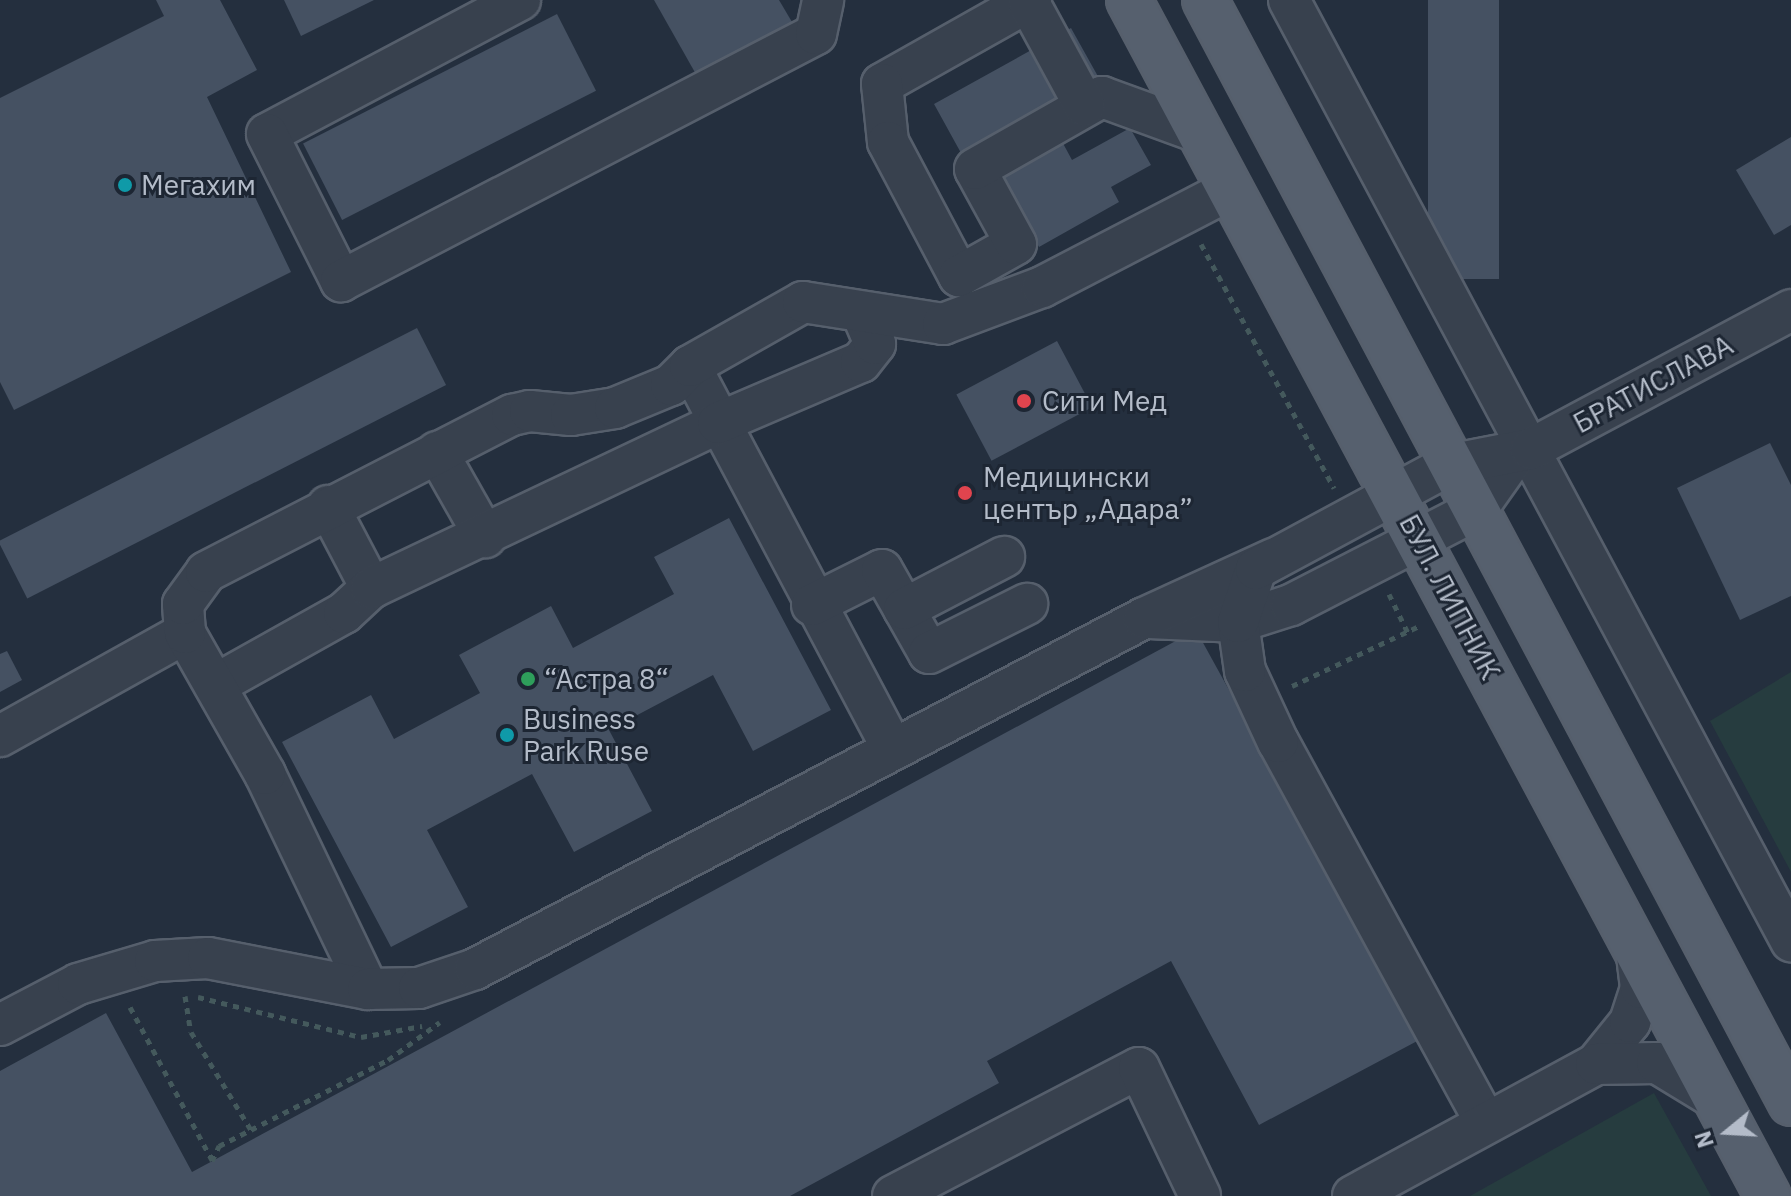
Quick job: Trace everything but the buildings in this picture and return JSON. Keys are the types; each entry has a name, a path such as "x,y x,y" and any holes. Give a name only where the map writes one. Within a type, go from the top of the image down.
{"main road":[{"name":"БУЛ. ЛИПНИК","path":"1129,0 1419,537 1768,1196"},
{"path":"1205,0 1449,465 1476,510 1791,1103"}],"street":[{"path":"520,0 267,134 341,281 816,34 823,0"},
{"path":"1289,0 1523,452 1791,941"},
{"path":"1085,106 1030,2 882,84 888,142 959,276 1016,244 975,169 1102,97 1201,133"},
{"path":"368,989 265,774 185,633 183,604 206,572 328,506 521,413 571,415 615,408 671,385 690,366 803,302 839,304 862,314 943,324 1042,287 1231,189"},
{"path":"215,685 344,613 371,588 485,537 718,423 861,362 875,344 862,314"},
{"name":"БРАТИСЛАВА","path":"1523,452 1789,315"},
{"path":"690,366 812,605 893,750"},
{"path":"437,452 485,537"},
{"path":"1486,1123 1259,701 1245,671 1238,622 1256,569 1393,492 1449,465 1523,452"},
{"path":"1144,618 1238,622 1291,605 1476,510 1523,452"},
{"path":"328,506 371,588"},
{"path":"904,609 1004,557"},
{"path":"0,1025 78,984 170,959 208,958 368,989 419,988 475,969 1144,618 1273,559"},
{"path":"812,605 882,570 929,653 1027,604"},
{"path":"0,736 185,633"},
{"path":"1353,1196 1596,1064 1630,1022 1641,988 1636,947"},
{"path":"1596,1064 1657,1063 1718,1100"},
{"path":"893,1196 1139,1068 1200,1196"}],"path":[{"path":"1183,212 1334,489"},
{"path":"1259,701 1455,606"},
{"path":"185,995 191,1032 251,1130"},
{"path":"126,999 212,1161 219,1146 388,1060 446,1018"}],"green space":[{"path":"1791,672 1791,872 1710,721"},
{"path":"1654,1093 1711,1196 1470,1196"}],"place":[{"name":"Мегахим","path":"125,185"},
{"name":"Сити Мед","path":"1024,401"},
{"name":"Медицински център „Адара”","path":"965,493"},
{"name":"“Астра 8“","path":"528,679"},
{"name":"Business Park Ruse","path":"507,735"}]}
